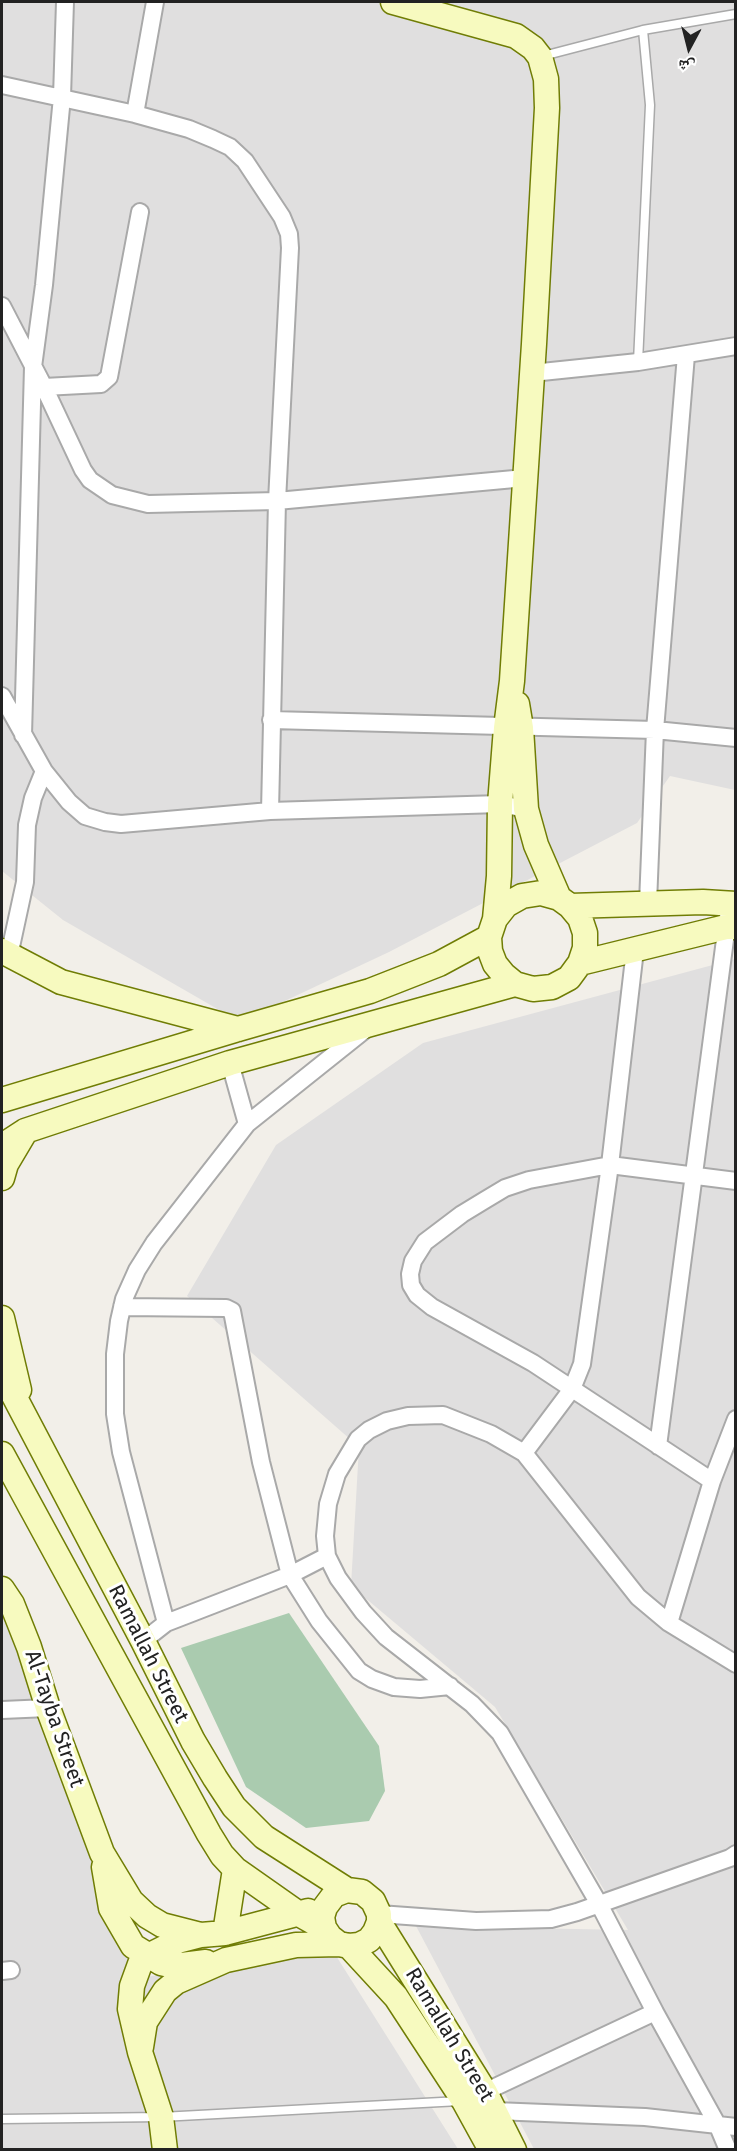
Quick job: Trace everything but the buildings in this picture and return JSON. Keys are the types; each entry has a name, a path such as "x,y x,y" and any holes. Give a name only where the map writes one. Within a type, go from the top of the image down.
{"street":[{"path":"23,735 33,367 44,285 62,97 65,2"},
{"path":"135,114 154,2"},
{"path":"393,2 516,36 533,48 540,57 546,79 548,108 512,681 513,728 526,809 536,845 564,902 580,918 585,933 585,948 580,963 568,978 552,987 533,989 515,984 495,964 490,951 499,876 500,804 513,728"},
{"path":"2,85 135,114 189,129 230,147 245,161 257,178 282,216 289,234 277,501 270,811"},
{"path":"44,387 101,384 109,377 140,212"},
{"path":"2,306 90,480 112,495 148,504 277,501 525,478"},
{"path":"532,373 639,362 735,346"},
{"path":"648,903 655,730 686,355"},
{"path":"2,696 44,771 69,802 85,816 105,822 121,824 270,811 500,804 526,809"},
{"path":"271,720 655,730 735,738"},
{"path":"44,771 33,798 27,825 25,882 5,953 34,970 69,985 238,1029"},
{"path":"2,1100 370,991 439,964 492,928 506,905 522,896 541,893 564,902 732,904 731,927 693,1176 658,1446"},
{"path":"580,963 731,927"},
{"path":"524,1453 572,1389 582,1364 610,1165 635,950"},
{"path":"2,1146 25,1131 230,1063 515,984"},
{"path":"166,1623 121,1452 115,1414 115,1354 122,1307 137,1270 154,1243 247,1124 374,1023"},
{"path":"230,1063 247,1124"},
{"path":"2,1178 6,1164 25,1131"},
{"path":"712,1481 532,1363 432,1307 417,1295 411,1285 410,1274 413,1261 425,1242 462,1214 505,1188 548,1175 610,1165 735,1181"},
{"path":"122,1307 226,1308 232,1311 261,1462 290,1575 319,1621 359,1671 372,1679 394,1687 420,1689 450,1686"},
{"path":"2,1318 28,1427"},
{"name":"Ramallah Street","path":"2,1373 193,1741 234,1807 264,1837 347,1890"},
{"path":"728,2150 717,2124 599,1904 500,1733 472,1704 386,1637 363,1612 338,1578 327,1556 326,1522 331,1490 351,1448 369,1430 387,1421 408,1416 443,1415 491,1434 524,1453 638,1597 669,1623 735,1664"},
{"path":"669,1623 712,1481 735,1419"},
{"name":"Ramallah Street","path":"2,1454 222,1855 235,1869 299,1914 334,1931 396,1997 481,2101 491,2150"},
{"path":"143,1641 166,1623 290,1575 327,1556"},
{"name":"Al-Tayba Street","path":"2,1589 12,1604 25,1636 48,1708 102,1852 131,1901 147,1916 162,1925 201,1935"},
{"path":"2,1710 48,1708"},
{"name":"Al-Tayba Street","path":"102,1852 111,1908 133,1946 161,1963 174,1966 226,1960"},
{"path":"379,1918 476,1921 550,1919 734,1858"},
{"path":"225,1933 235,1869"},
{"path":"140,2052 145,2022 165,1991 176,1982 226,1960 296,1945 334,1931 359,1945 369,1940 375,1932 379,1918 373,1901 362,1892 347,1890 334,1895 334,1931"},
{"path":"165,2150 161,2117 140,2052 130,2010 135,1976 140,1964 148,1956 178,1941 201,1935 225,1933 299,1914"},
{"name":"Ramallah Street","path":"379,1918 481,2101 514,2150"},
{"path":"481,2101 655,2012"},
{"path":"481,2101 735,2127"}],"lane":[{"path":"540,57 643,30 735,14"},
{"path":"639,362 650,105 643,30"},
{"path":"2,2119 161,2117 481,2101"}],"shaded area":[{"path":"2,2 735,2 735,790 670,776 637,823 389,952 240,1022 63,920 2,871"},
{"path":"735,959 735,2149 534,2149 416,1926 628,1930 495,1707 351,1586 359,1447 187,1296 276,1145 423,1043"},
{"path":"2,1588 145,1977 333,1951 458,2149 2,2149"}],"green space":[{"path":"289,1613 379,1746 385,1791 369,1821 306,1828 246,1787 181,1648"}]}
